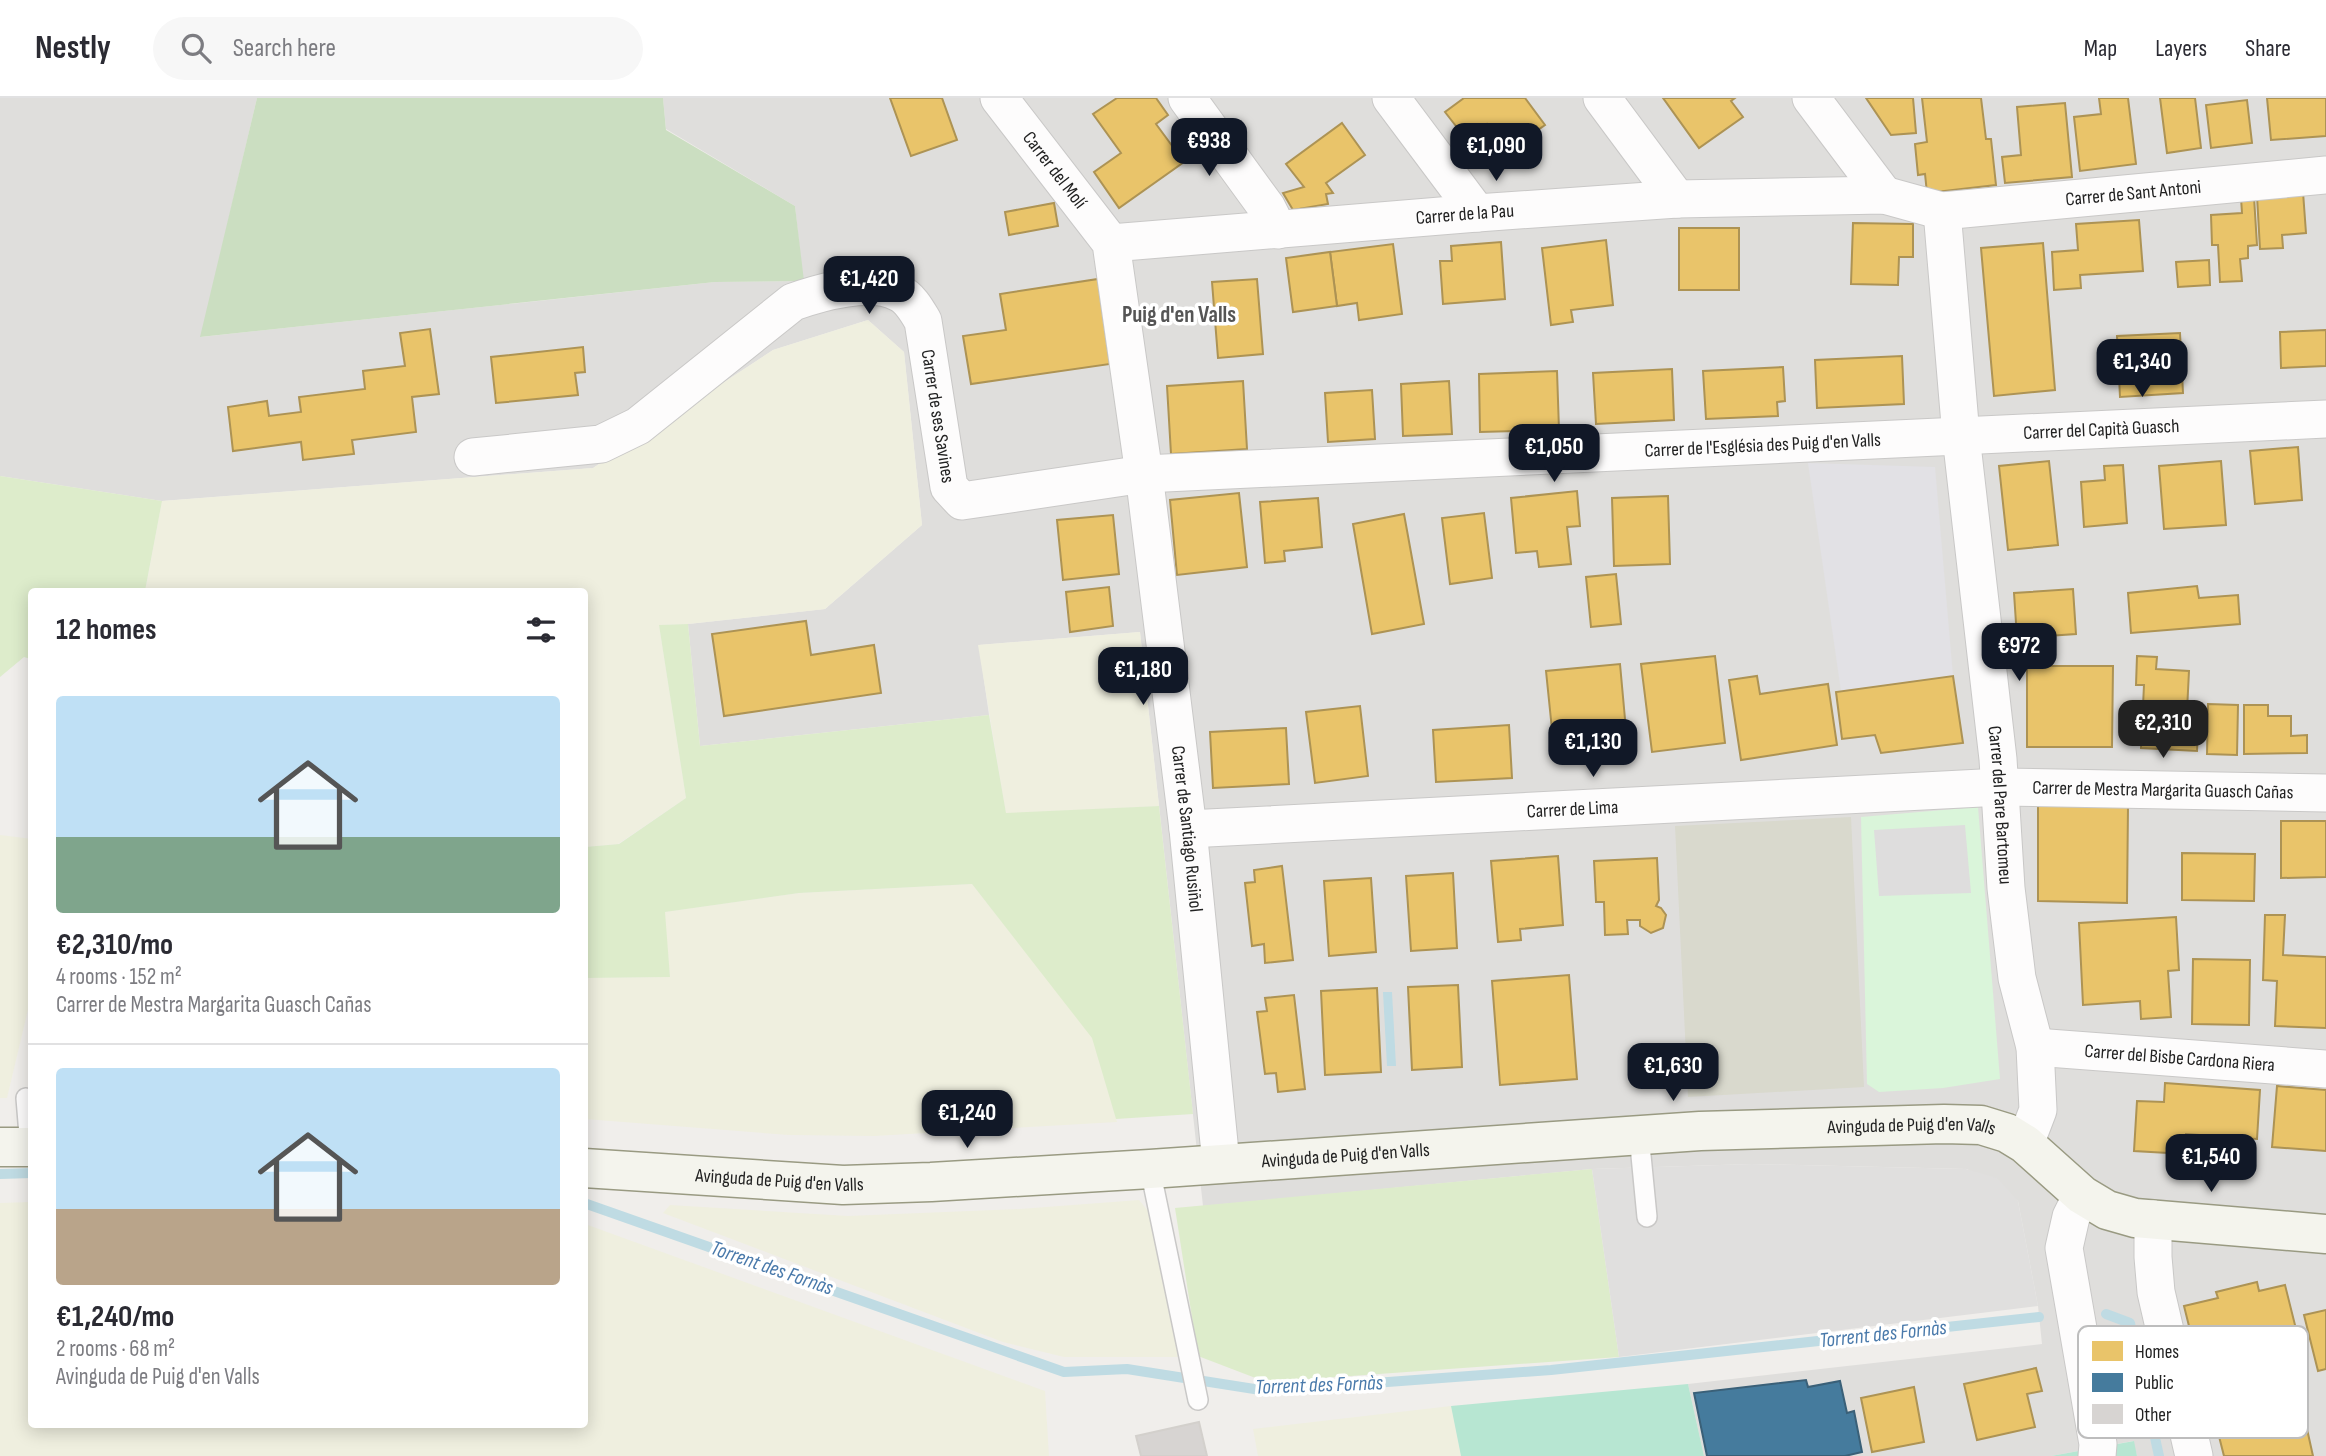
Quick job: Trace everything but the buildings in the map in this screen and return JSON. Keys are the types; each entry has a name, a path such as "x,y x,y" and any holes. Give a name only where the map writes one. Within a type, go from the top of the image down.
{"street":[{"name":"Carrer del Molí","path":"999,98 1111,243"},
{"path":"1187,98 1267,208 1278,230"},
{"path":"1391,98 1477,213"},
{"path":"1602,98 1677,199"},
{"path":"1811,98 1884,195"},
{"name":"Carrer de Sant Antoni","path":"1942,211 2326,175"},
{"name":"Carrer de la Pau","path":"1111,243 1677,199 1884,195 1942,211"},
{"name":"Carrer del Pare Bartomeu","path":"1942,211 1961,436 2001,787 2006,888 2017,978 2035,1047 2038,1110 2025,1144"},
{"name":"Carrer de Santiago Rusiñol","path":"1111,243 1144,474 1188,828 1221,1163"},
{"name":"Carrer de ses Savines","path":"473,457 601,444 639,426 793,302 818,293 880,286 901,293 923,321 949,487 962,501 1144,474"},
{"name":"Carrer del Capità Guasch","path":"1961,436 2326,419"},
{"name":"Carrer de l'Església des Puig d'en Valls","path":"1144,474 1961,436"},
{"name":"Carrer de Mestra Margarita Guasch Cañas","path":"2001,787 2326,793"},
{"name":"Carrer de Lima","path":"1188,828 2001,787"},
{"name":"Carrer del Bisbe Cardona Riera","path":"2035,1047 2326,1069"},
{"name":"Avinguda de Puig d'en Valls","path":"588,1168 843,1185 1150,1169 1700,1130 1981,1125 2007,1133 2025,1144 2082,1195 2107,1210 2153,1220 2326,1234"},
{"path":"2078,1329 2064,1248 2071,1217 2082,1195"},
{"path":"2153,1220 2155,1292 2163,1326"},
{"path":"2097,1438 2097,1456"},
{"path":"2190,1438 2194,1456"}],"lane":[{"path":"20,1147 26,1098"},
{"path":"1639,1135 1647,1217"},
{"path":"1150,1169 1198,1400"}],"shaded area":[{"path":"0,98 257,98 201,337 715,282 803,281 795,206 666,129 663,98 2326,98 2326,1456 2137,1456 2133,1441 2051,1456 1704,1456 1688,1384 2042,1344 2038,1306 2018,1201 1967,1169 1752,1164 1592,1169 1203,1206 1140,632 979,645 989,715 700,746 688,624 825,609 922,525 904,352 868,320 773,350 593,468 162,501 0,476"},
{"path":"1808,463 1935,467 1953,676 1841,691"},
{"path":"1851,817 1864,1087 1688,1097 1675,826"},
{"path":"1752,1164 1966,1169 1997,1178 2018,1201 2038,1306 1619,1357 1592,1169"}],"green space":[{"path":"257,98 663,98 666,130 795,206 804,281 715,282 200,337"},
{"path":"868,320 904,352 922,525 825,609 659,625 686,798 618,844 588,847 588,588 146,588 162,501 593,468 773,350"},
{"path":"0,476 162,501 146,588 28,588 28,658 24,657 0,677"},
{"path":"688,624 700,746 989,715 1006,813 1159,806 1193,1114 1116,1119 1092,1038 972,884 799,893 665,912 670,977 588,978 588,847 619,844 686,798 659,625"},
{"path":"1140,632 1159,806 1006,814 978,645"},
{"path":"1978,807 2000,1079 1943,1088 1879,1092 1867,1084 1861,817"},
{"path":"0,835 28,838 28,1010 7,1098 0,1098"},
{"path":"972,884 1093,1038 1117,1122 874,1136 789,1135 588,1119 588,978 670,977 664,912 799,893"},
{"path":"1592,1169 1619,1357 1266,1382 1198,1356 1175,1208"},
{"path":"1139,1200 1153,1217 1178,1357 1064,1357 1003,1342 663,1213 670,1205 848,1216 1020,1209"},
{"path":"28,1202 28,1428 588,1428 588,1225 1045,1391 1049,1456 0,1456 0,1203"},
{"path":"1688,1384 1704,1456 1461,1456 1451,1406"},
{"path":"1451,1406 1461,1456 1258,1456 1253,1429"},
{"path":"2134,1441 2137,1456 2051,1456"}],"water":[{"path":"1383,992 1392,992 1396,1066 1387,1066"}],"pier":[{"path":"1965,825 1971,893 1879,896 1874,830"}],"waterway":[{"name":"Torrent des Fornàs","path":"0,1174 28,1173"},
{"name":"Torrent des Fornàs","path":"588,1204 1064,1372 1127,1369 1267,1391 1551,1370 2039,1317"},
{"name":"Torrent des Fornàs","path":"2106,1314 2130,1323 2131,1326"},
{"name":"Torrent des Fornàs","path":"2155,1438 2159,1456"}],"district":[{"name":"Puig d'en Valls","path":"1179,315"}]}
